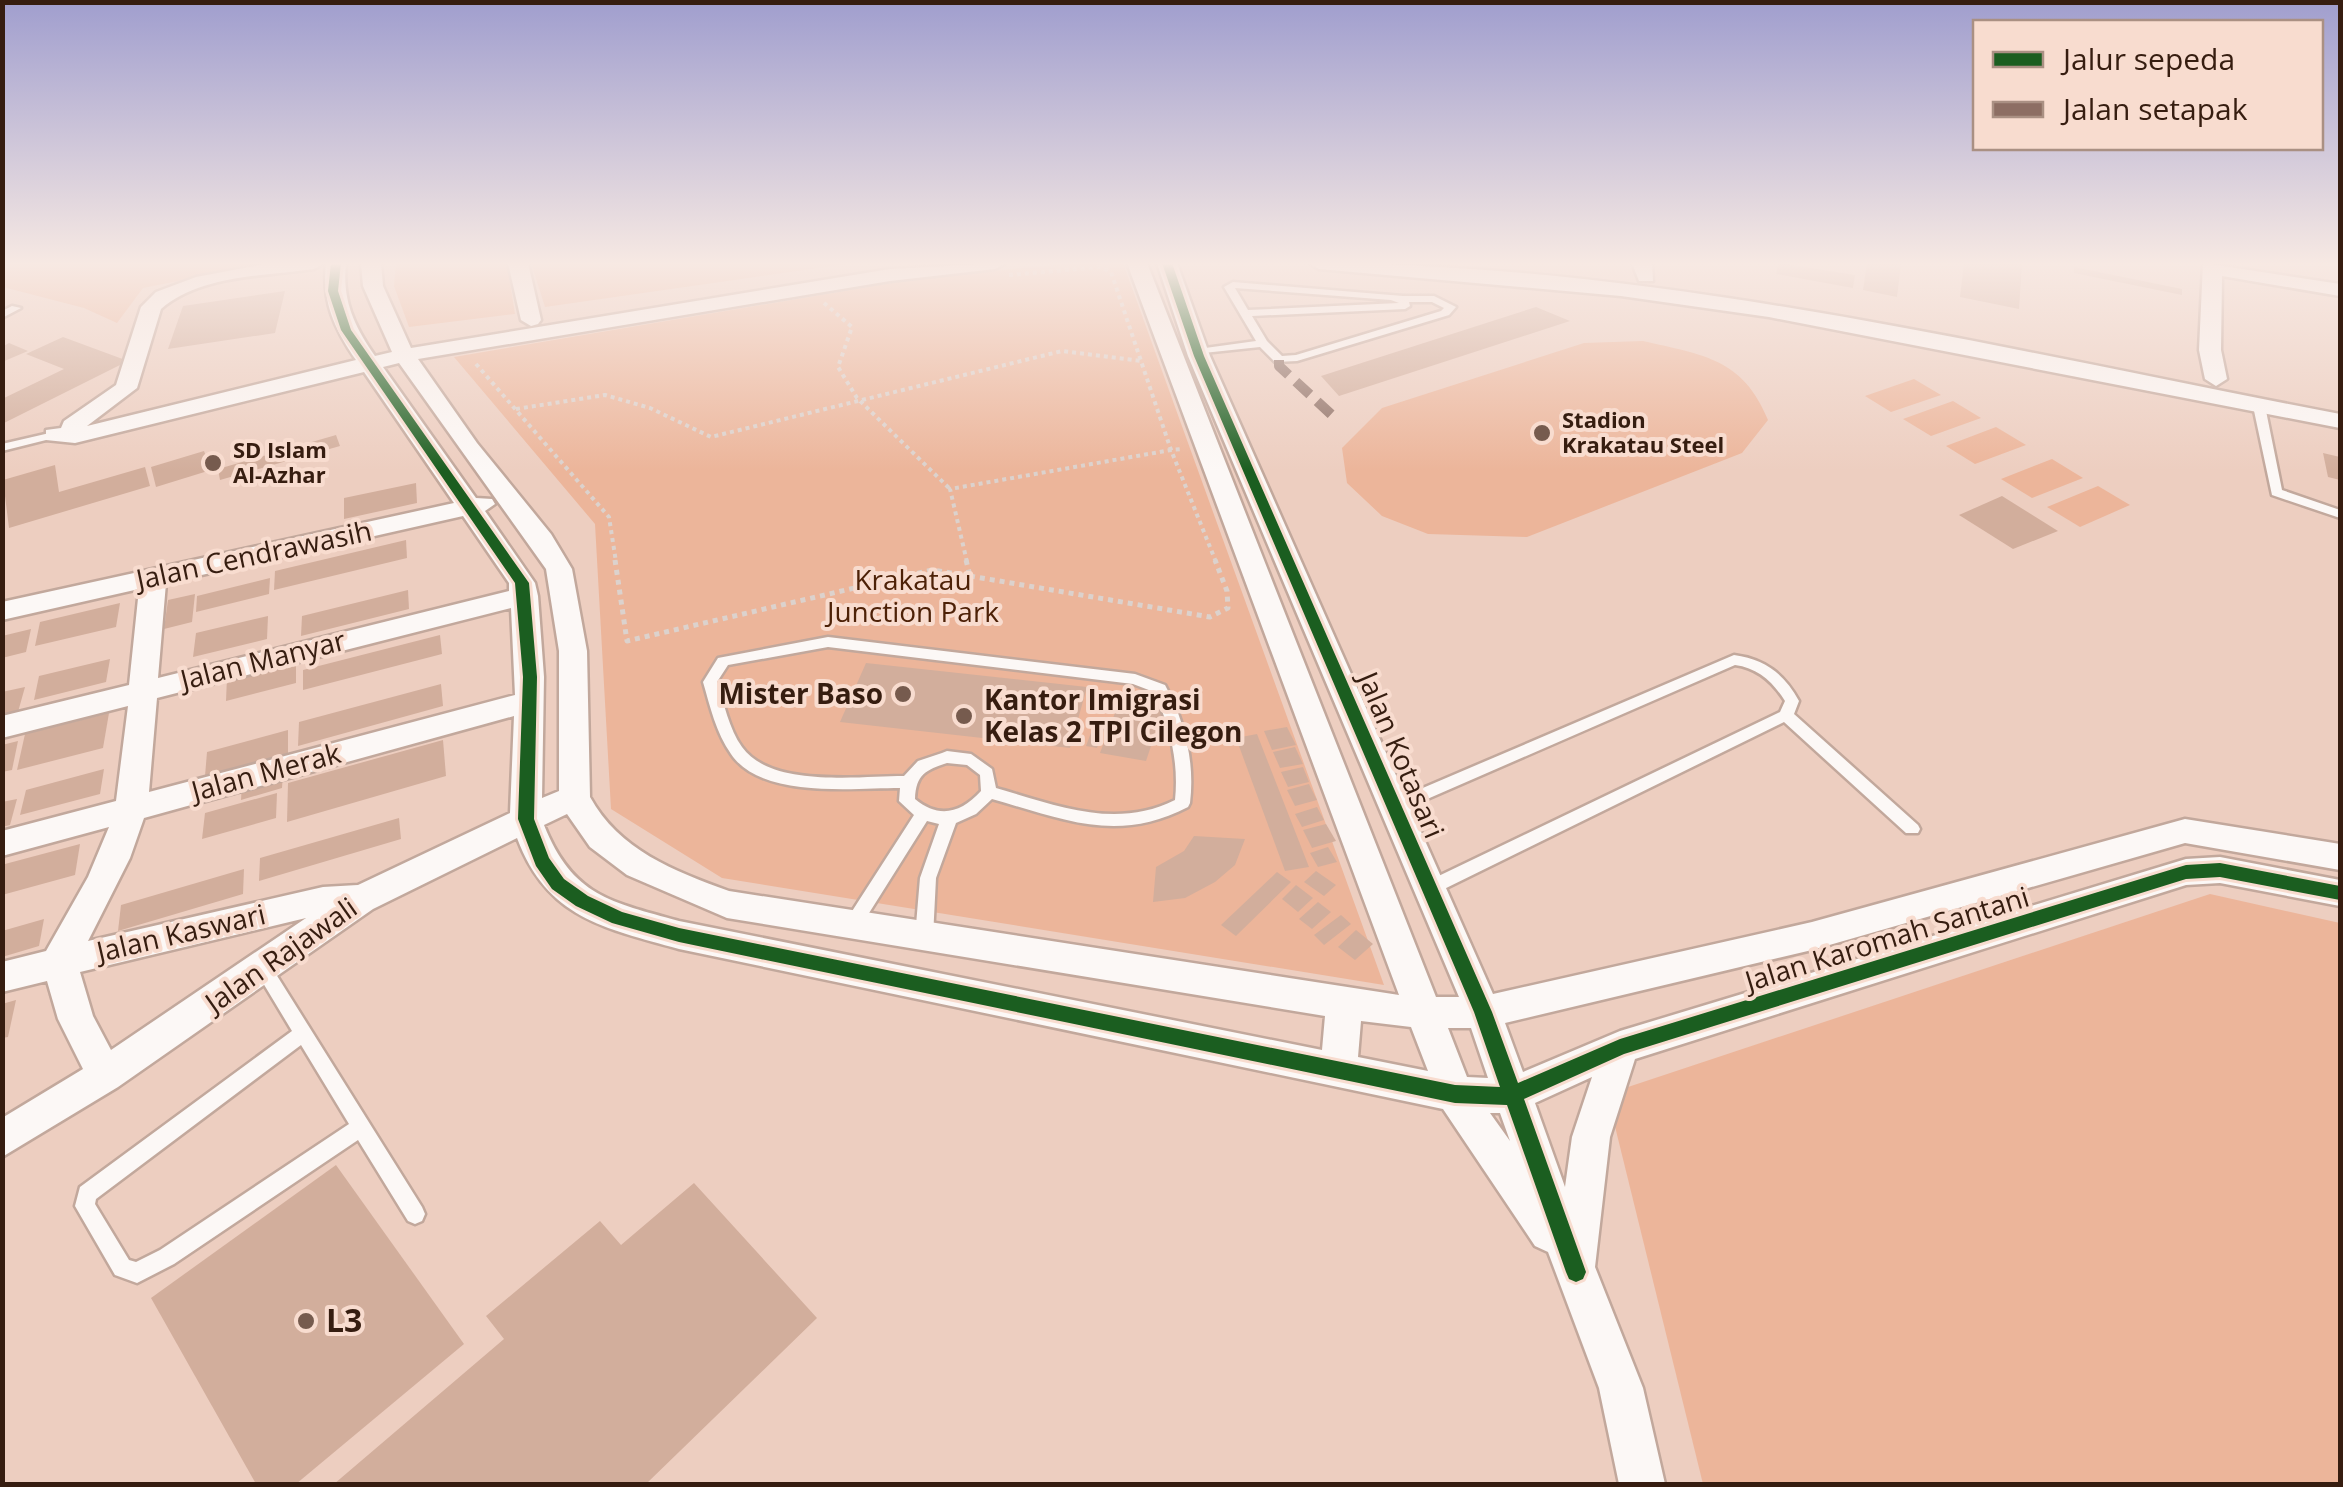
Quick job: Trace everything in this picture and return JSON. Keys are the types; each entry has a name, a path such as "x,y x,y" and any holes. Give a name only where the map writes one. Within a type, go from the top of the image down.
{"street":[{"path":"67,432 126,388 143,332"},
{"path":"350,332 466,509 512,567 525,596 529,702 526,819"},
{"path":"392,332 506,497 542,540 558,568 572,662 574,796"},
{"path":"67,432 474,332"},
{"path":"401,348 506,332"},
{"path":"1163,332 1455,1094 1576,1272 1621,1388 1642,1484"},
{"name":"Jalan Kotasari","path":"1191,332 1483,1012 1576,1272"},
{"path":"1914,332 2340,422"},
{"path":"1942,332 2340,402"},
{"path":"2211,332 2216,379"},
{"name":"Jalan Cendrawasih","path":"2,611 506,497"},
{"path":"105,1075 76,1020 58,961 114,858 129,810 146,689 144,655 154,576"},
{"name":"Jalan Manyar","path":"2,727 525,596"},
{"name":"Jalan Merak","path":"2,844 529,702"},
{"name":"Jalan Karomah Santani","path":"574,796 609,848 646,874 727,904 1344,1004 1422,1013 1483,1012 1812,936 2184,831 2340,857"},
{"name":"Jalan Rajawali","path":"2,1140 264,968 361,898 574,796"},
{"name":"Jalan Karomah Santani","path":"526,819 532,842 558,884 618,918 679,935 1455,1094 1510,1096 1620,1048 2202,869 2340,893"},
{"name":"Jalan Kaswari","path":"2,977 324,902 361,898"},
{"path":"1812,936 1846,978"},
{"path":"1339,1068 1344,1004"},
{"path":"1576,1272 1591,1137 1620,1048"}],"lane":[{"path":"1258,332 1279,360 1381,332"},
{"path":"1198,352 1263,343"},
{"path":"2259,406 2276,492 2340,514"},
{"path":"2,448 67,432"},
{"path":"908,782 784,779 760,773 740,757 710,682 723,661 828,642 1135,679 1160,689 1169,706 1187,778 1182,803 1160,818 1113,823 989,792"},
{"path":"1396,806 1734,660 1752,662 1782,682 1792,701 1786,715 1430,888"},
{"path":"1786,715 1912,829"},
{"path":"946,758 970,760 987,774 989,792 975,811 950,820 922,816 907,801 908,782 923,766 946,758"},
{"path":"853,924 922,816"},
{"path":"924,938 928,878 950,820"},
{"path":"264,968 416,1214"},
{"path":"302,1034 87,1194 85,1206 122,1268 137,1273 166,1256 360,1127"}],"path":[{"path":"850,332 838,367 857,398 950,489 970,577"},
{"path":"489,360 474,364 609,517 626,640 932,570 1210,616 1228,608 1226,591 1171,450 1132,332"},
{"path":"514,410 605,395 650,408 710,437 1062,351 1142,361"},
{"path":"950,489 1206,446"}],"green space":[{"name":"Krakatau Junction Park","path":"599,332 1148,332 1384,985 722,878 611,809 595,524 454,357"},
{"path":"1643,341 1719,362 1746,383 1768,420 1742,453 1527,537 1428,534 1382,516 1347,483 1342,448 1382,408 1584,343"},
{"path":"1914,379 1941,395 1891,412 1865,396"},
{"path":"1953,401 1981,418 1931,436 1903,419"},
{"path":"1996,427 2026,445 1975,464 1946,446"},
{"path":"2052,459 2083,478 2032,498 2001,479"},
{"path":"2098,486 2130,505 2080,527 2047,507"},
{"path":"2210,894 2340,923 2340,1484 1703,1484 1607,1094"}],"building":[{"path":"174,332 275,332 275,333 168,349"},
{"path":"1457,332 1535,332 1339,396 1321,376"},
{"path":"63,337 128,361 2,424 2,399 64,369 26,354"},
{"path":"9,343 28,351 2,362 2,347"},
{"path":"336,435 340,446 220,480 218,469"},
{"path":"204,451 211,470 156,487 151,467"},
{"path":"2323,453 2340,457 2340,480 2328,477"},
{"path":"55,465 59,492 145,467 150,486 9,528 3,480"},
{"path":"416,483 417,503 344,519 344,498"},
{"path":"2002,496 2058,531 2013,549 1959,515"},
{"path":"406,540 407,558 274,590 275,571"},
{"path":"270,578 269,594 196,612 197,596"},
{"path":"408,590 409,609 301,636 302,616"},
{"path":"195,594 192,622 164,629 168,600"},
{"path":"120,603 116,627 35,646 40,622"},
{"path":"268,616 267,639 193,657 196,633"},
{"path":"31,629 26,652 2,658 2,636"},
{"path":"440,635 442,654 303,690 303,670"},
{"path":"110,659 106,682 34,700 39,676"},
{"path":"296,660 296,683 226,701 227,677"},
{"path":"866,663 1087,687 1070,748 840,722"},
{"path":"441,684 443,706 298,746 299,722"},
{"path":"25,687 18,712 2,715 2,692"},
{"path":"1119,702 1163,710 1146,761 1100,753"},
{"path":"109,713 103,748 17,770 25,734"},
{"path":"1095,722 1107,723 1097,748 1086,746"},
{"path":"1287,727 1296,745 1272,750 1264,731"},
{"path":"288,730 288,753 205,776 207,752"},
{"path":"1257,734 1309,867 1285,871 1236,738"},
{"path":"443,740 446,776 287,822 288,783"},
{"path":"18,741 12,770 2,772 2,745"},
{"path":"1295,747 1303,764 1280,768 1273,752"},
{"path":"1303,767 1309,782 1288,787 1281,772"},
{"path":"104,769 100,794 20,815 26,790"},
{"path":"283,771 282,788 241,800 242,782"},
{"path":"1309,784 1317,800 1295,806 1287,790"},
{"path":"277,793 276,818 202,839 205,813"},
{"path":"17,799 10,825 2,827 2,802"},
{"path":"1317,807 1324,820 1302,827 1295,814"},
{"path":"399,818 401,839 259,881 260,858"},
{"path":"1326,824 1336,841 1312,848 1303,830"},
{"path":"1194,836 1245,839 1235,865 1215,882 1185,898 1153,902 1156,867 1184,851"},
{"path":"80,844 75,875 2,895 5,864"},
{"path":"1328,847 1337,862 1318,867 1310,853"},
{"path":"244,869 243,894 118,931 121,905"},
{"path":"1316,871 1336,885 1324,896 1304,882"},
{"path":"1277,872 1291,882 1236,936 1221,925"},
{"path":"1296,885 1313,898 1298,912 1282,899"},
{"path":"1318,902 1331,912 1312,929 1299,919"},
{"path":"1341,915 1351,924 1324,945 1314,935"},
{"path":"44,919 39,946 2,957 2,931"},
{"path":"1356,930 1373,944 1355,960 1338,947"},
{"path":"16,1000 8,1037 2,1038 2,1004"},
{"name":"L3","path":"336,1165 464,1344 296,1484 256,1484 151,1298"},
{"path":"694,1183 817,1318 646,1484 334,1484 504,1339 486,1316 600,1221 621,1245"}],"marked path":[{"path":"1279,360 1279,366 1333,416"}],"cycle path":[{"path":"348,332 522,583 530,677 526,819 542,861 558,884 618,918 679,935 1455,1094 1510,1096 1620,1047 2186,872 2220,870 2340,893"},
{"path":"1191,332 1483,1012 1576,1272"}],"place":[{"name":"Stadion Krakatau Steel","path":"1542,433"},
{"name":"SD Islam Al-Azhar","path":"213,463"},
{"name":"Mister Baso","path":"903,694"},
{"name":"Kantor Imigrasi Kelas 2 TPI Cilegon","path":"964,716"},
{"name":"L3","path":"306,1321"}]}
